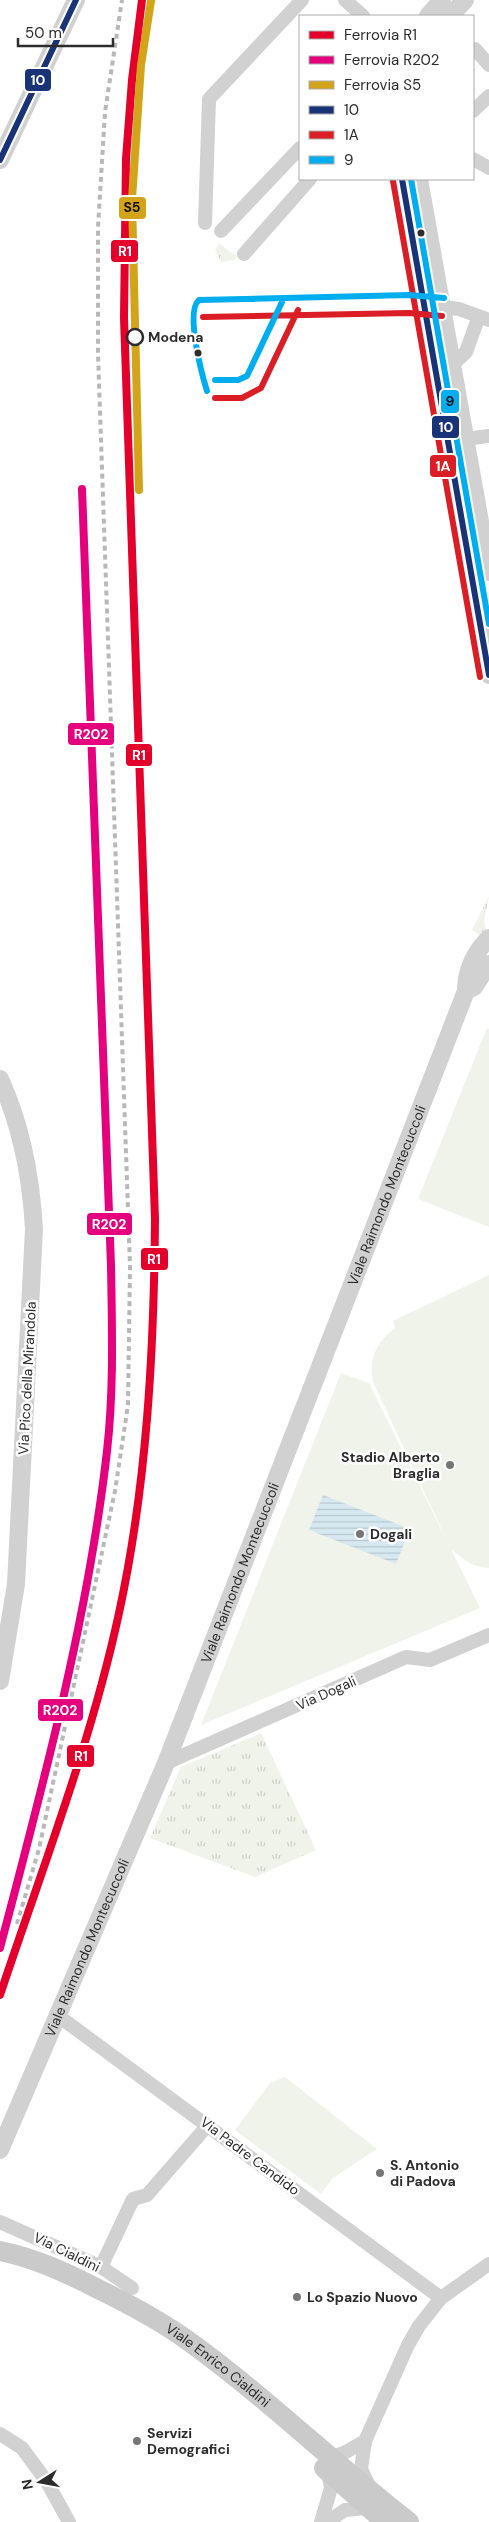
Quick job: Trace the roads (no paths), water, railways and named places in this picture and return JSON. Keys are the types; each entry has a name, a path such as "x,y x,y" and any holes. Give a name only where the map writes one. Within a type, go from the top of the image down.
{"main road":[{"name":"Viale Enrico Cialdini","path":"0,2251 24,2256 76,2278 135,2308 186,2339 240,2389 330,2464 370,2501 385,2522"},
{"name":"Viale Enrico Cialdini","path":"0,2263 20,2267 69,2288 131,2319 240,2389"},
{"name":"Viale Enrico Cialdini","path":"370,2501 409,2522"}],"street":[{"path":"0,160 76,0"},
{"path":"205,224 209,99 302,0"},
{"path":"345,0 362,15"},
{"path":"429,15 442,0"},
{"path":"451,15 465,0"},
{"path":"475,49 489,65"},
{"path":"474,109 489,96"},
{"path":"221,231 299,149"},
{"path":"474,160 489,168"},
{"path":"244,254 309,180"},
{"path":"402,180 489,675"},
{"path":"419,180 489,572"},
{"path":"425,305 443,307 486,317 466,352 453,364"},
{"path":"466,439 489,436"},
{"name":"Viale Raimondo Montecuccoli","path":"0,2150 166,1763 466,991 469,968 476,954 489,938"},
{"name":"Viale Raimondo Montecuccoli","path":"466,991 474,987 489,964"},
{"name":"Via Pico della Mirandola","path":"0,1079 13,1108 23,1144 31,1186 34,1229 16,1584 0,1680"},
{"name":"Via Dogali","path":"166,1763 406,1657 430,1660 489,1635"},
{"name":"Via Padre Candido","path":"58,2015 441,2298"},
{"path":"101,2267 133,2199 147,2195 208,2125"},
{"name":"Via Cialdini","path":"0,2222 101,2267 132,2288"},
{"path":"327,2522 346,2510 370,2501 361,2470 365,2441 408,2345 419,2326 441,2298 489,2264"},
{"path":"0,2434 22,2448 46,2482 69,2522"},
{"path":"321,2522 331,2488 330,2464 344,2453 365,2441"}],"railway":[{"path":"17,1924 39,1849 115,1491 128,1405 130,1267 98,354 98,227 105,112 122,0"}],"rail line":[{"name":"R1","path":"0,1995 65,1806 108,1662 129,1564 142,1466 151,1368 155,1219 124,318 126,159 132,80 142,0"},
{"name":"S5","path":"139,490 132,199 141,65 151,1"},
{"name":"R202","path":"0,1948 48,1763 76,1639 99,1514 111,1405 111,1266 82,489"}],"place":[{"name":"Modena","path":"135,337"},
{"name":"Stadio Alberto Braglia","path":"450,1465"},
{"name":"Dogali","path":"360,1534"},
{"name":"S. Antonio di Padova","path":"380,2173"},
{"name":"Lo Spazio Nuovo","path":"297,2297"},
{"name":"Servizi Demografici","path":"137,2441"}]}
